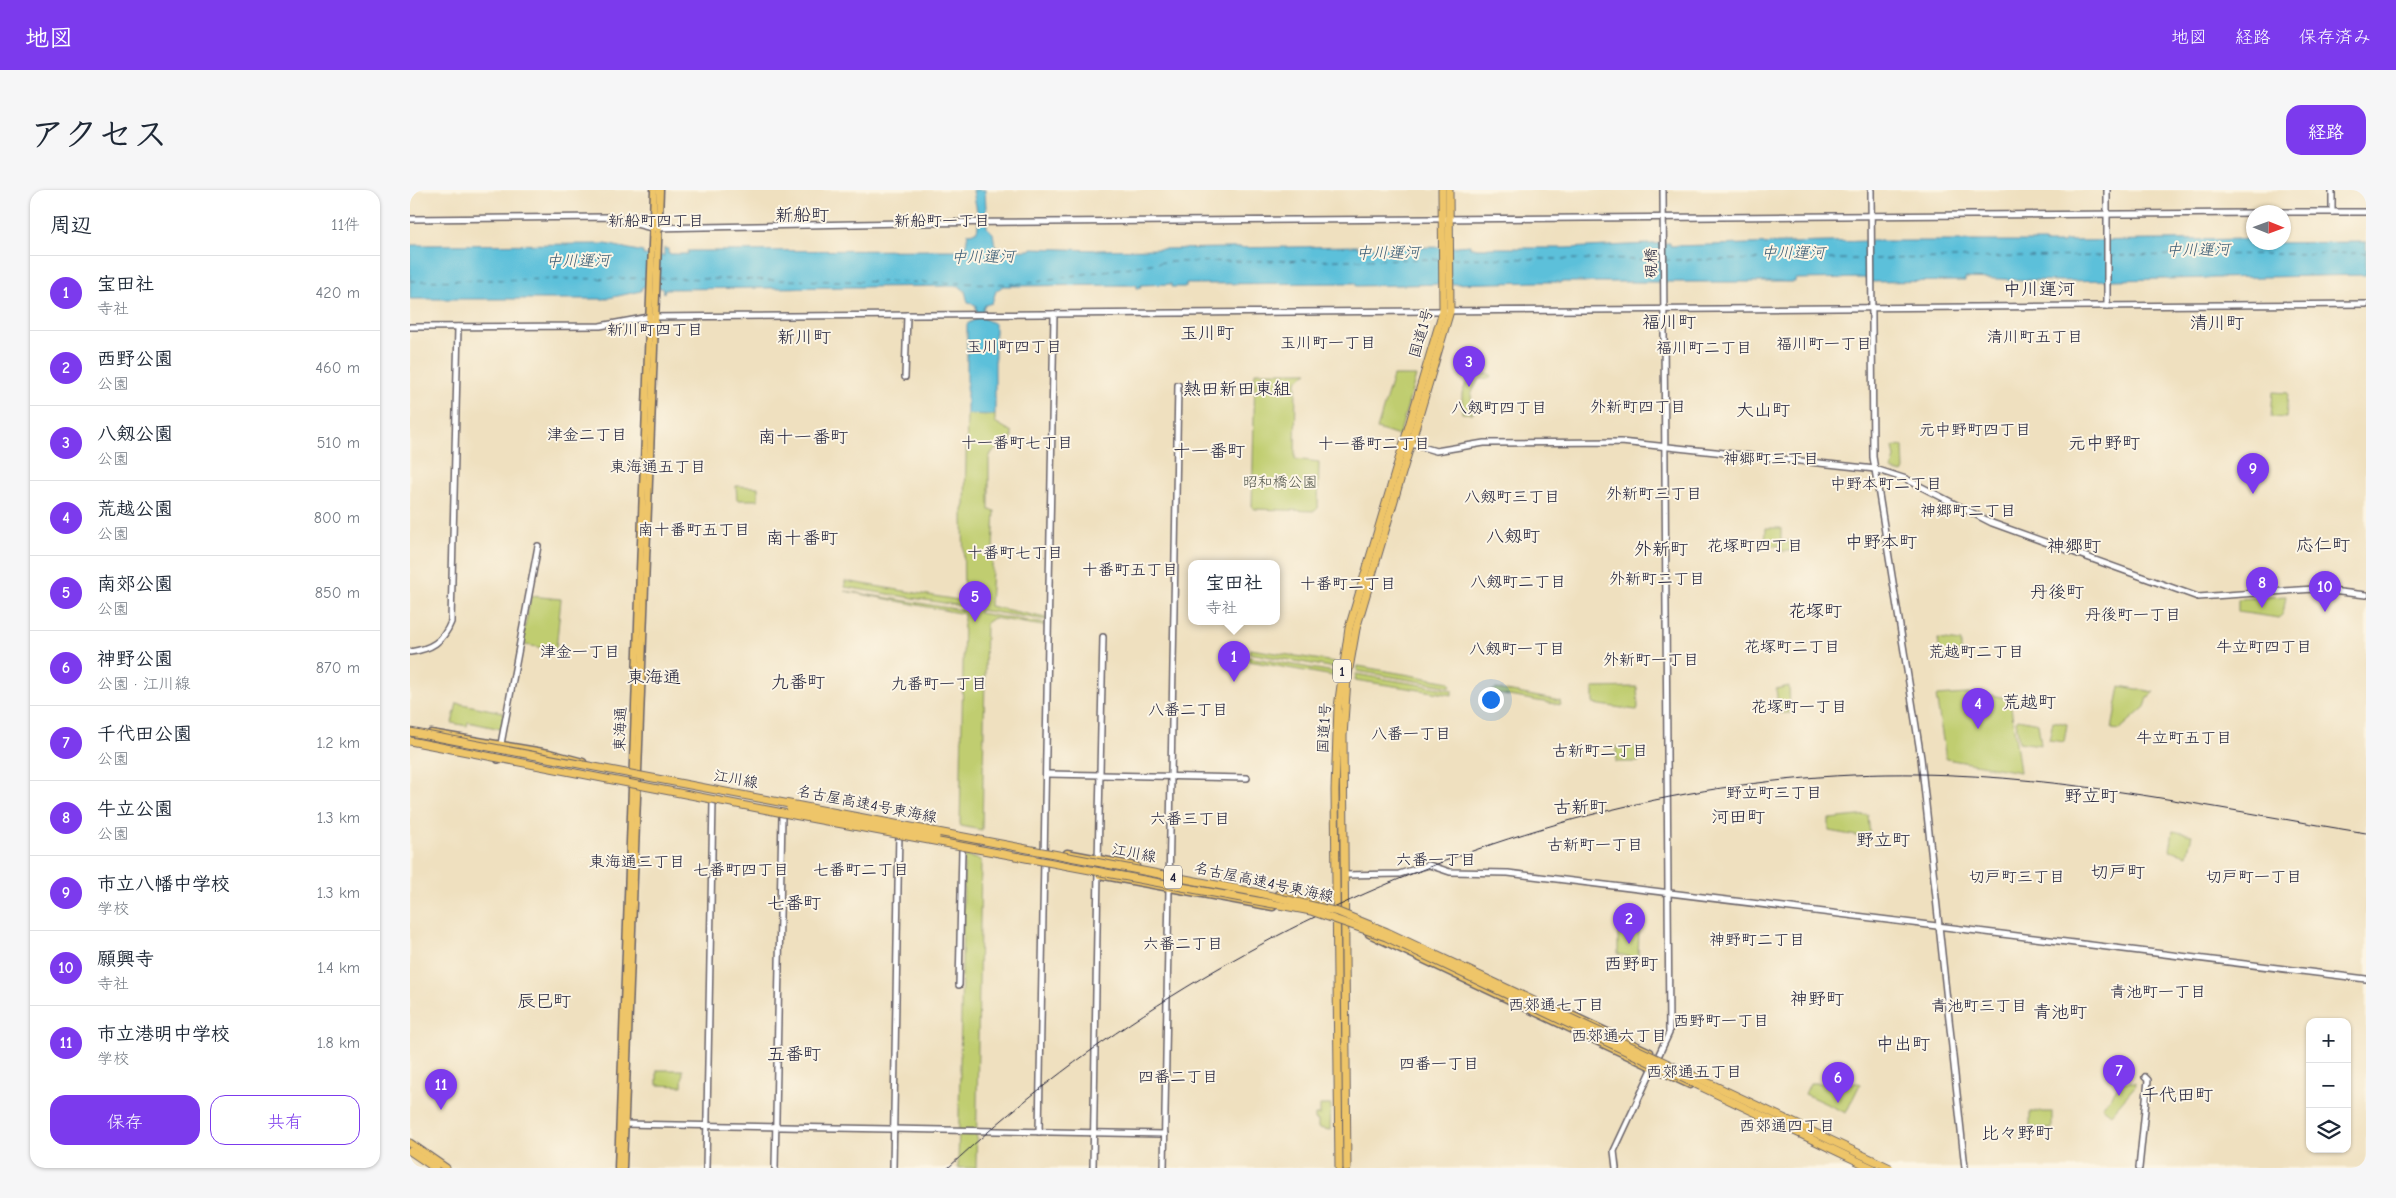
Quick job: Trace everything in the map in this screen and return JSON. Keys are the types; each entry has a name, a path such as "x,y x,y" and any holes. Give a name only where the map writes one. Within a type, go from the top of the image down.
{"highway":[{"name":"1","path":"1442,190 1446,219"},
{"name":"1","path":"1446,219 1449,190"},
{"name":"国道1号","path":"1340,911 1344,875 1344,736 1350,663 1361,611 1411,445 1447,311 1446,219"},
{"name":"国道1号","path":"1339,1168 1340,911 1336,763 1338,707 1343,662 1356,601 1404,440 1447,311"},
{"path":"410,732 449,744 646,784 650,787"},
{"name":"名古屋高速4号東海線","path":"410,732 1259,893 1338,912 1395,936 1892,1168"},
{"path":"410,743 449,744 645,777"},
{"name":"名古屋高速4号東海線","path":"410,743 1287,906 1335,918 1386,938 1870,1168"},
{"path":"771,800 798,810 936,837 982,842 1000,841"},
{"path":"989,852 994,849 1249,896 1282,909"},
{"name":"国道1号","path":"1340,923 1347,1168"},
{"path":"1422,958 1475,977 1614,1044 1618,1049"},
{"path":"1540,1000 1559,1015 1725,1096 1802,1131 1808,1130"},
{"path":"410,1143 446,1168"},
{"path":"410,1150 435,1168"}],"main road":[{"path":"652,317 655,227 654,190"},
{"path":"655,227 660,190"},
{"name":"東海通","path":"634,774 645,561 652,317"},
{"name":"東海通","path":"618,1168 622,1124 652,317"},
{"name":"江川線","path":"410,732 501,745 564,757 634,774 735,790 1260,890 1340,911 1384,928 1540,1000 1892,1168"},
{"name":"江川線","path":"410,743 1045,864 1169,890 1306,912 1340,923 1422,958 1652,1068 1870,1168"},
{"name":"東海通","path":"622,1124 623,1168"}],"street":[{"name":"硯橋","path":"1616,1168 1614,1151 1669,1033 1663,190"},
{"path":"1871,190 1873,457 1920,750 1965,1168"},
{"path":"2107,190 2107,306"},
{"path":"2332,190 2332,212"},
{"path":"2291,212 2366,212"},
{"path":"410,219 609,217 655,227 988,222 2246,213"},
{"path":"410,327 600,326 652,317 2366,304"},
{"path":"1039,1132 1054,314"},
{"path":"905,377 907,315"},
{"path":"410,652 432,647 447,632 451,622 458,326"},
{"path":"1164,1168 1178,385"},
{"path":"1404,440 1411,445 1436,451 1484,443 1621,442 1666,445 1875,469 1906,479 1992,523 2198,597 2314,589 2366,595"},
{"path":"498,761 538,546"},
{"path":"1093,1168 1103,637"},
{"path":"1047,774 1247,778"},
{"path":"706,1168 713,801"},
{"path":"775,1168 782,815"},
{"path":"893,1168 899,822"},
{"path":"959,985 962,849"},
{"path":"1344,875 1399,874 1429,865 1450,872 1508,873 2366,979"},
{"path":"2139,1168 2148,1080 2145,1077"},
{"path":"622,1124 1165,1134"}],"green space":[{"name":"昭和橋公園","path":"1255,372 1308,372 1296,381 1295,459 1319,462 1318,508 1315,511 1255,509 1252,507"},
{"path":"1490,374 1491,377 1479,380 1471,394 1473,413 1462,413 1462,394 1469,375"},
{"path":"1393,376 1416,376 1399,436 1377,429"},
{"path":"2273,392 2288,393 2286,418 2271,417"},
{"path":"967,414 995,415 995,422 1012,432 1012,439 992,452 989,458 989,510 995,511 990,606 1046,618 1047,620 979,610 979,613 1046,624 1043,626 993,618 986,623 982,830 960,826 964,614 845,591 974,612 974,608 845,587 845,581 964,601 963,510 965,505"},
{"path":"1903,446 1903,473 1891,470 1895,458 1893,447"},
{"path":"736,486 758,487 758,500 737,500"},
{"path":"1766,528 1781,528 1781,541 1798,541 1798,551 1781,551 1781,546 1765,546"},
{"path":"531,596 561,599 556,650 525,645 522,641"},
{"path":"2286,596 2283,615 2279,618 2238,612 2238,599"},
{"path":"1938,639 1961,642 1961,654 1940,656"},
{"path":"1250,649 1335,662 1335,668 1249,653"},
{"path":"1248,657 1334,672 1333,676 1249,661"},
{"path":"1358,666 1450,682 1451,687 1357,671"},
{"path":"1356,674 1452,690 1452,695 1355,680"},
{"path":"1789,686 1790,713 1779,713 1776,689"},
{"path":"2120,686 2154,692 2148,697 2145,707 2119,730 2112,729"},
{"path":"1637,687 1638,708 1636,710 1593,704 1593,688"},
{"path":"1496,689 1560,701 1561,705 1492,693"},
{"path":"1982,693 2010,699 2020,772 1946,759 1936,696"},
{"path":"457,703 502,712 504,714 501,729 468,722 467,726 452,723"},
{"path":"2018,719 2038,723 2041,745 2019,742 2016,721"},
{"path":"2053,721 2067,724 2064,742 2049,740"},
{"path":"1616,747 1638,747 1638,762 1616,762"},
{"path":"1868,815 1870,837 1868,838 1829,831 1829,819"},
{"path":"2173,831 2192,835 2187,855 2170,850"},
{"path":"966,856 981,860 976,1168 958,1168 964,859"},
{"path":"1639,931 1638,959 1618,954 1618,933"},
{"path":"657,1070 683,1070 682,1086 657,1085"},
{"path":"2122,1082 2135,1082 2136,1085 2111,1114 2102,1107"},
{"path":"1810,1083 1860,1084 1846,1113 1805,1094"},
{"path":"1320,1105 1331,1105 1330,1130 1318,1128 1318,1121 1315,1120 1315,1115 1320,1115"},
{"path":"2030,1112 2052,1112 2052,1128 2030,1128"}],"water":[{"path":"973,190 985,190 987,227 993,233 995,246 1003,251 1031,250 1031,248 1096,250 1357,246 1358,248 1457,247 1470,245 1470,248 1567,248 1670,243 1670,246 1867,241 2045,241 2045,243 2064,243 2064,241 2246,239 2246,250 2291,250 2291,243 2366,242 2366,275 2062,281 1965,278 1965,281 1868,282 1867,278 1795,279 1795,282 1560,282 1560,284 1559,282 1538,282 1356,286 1355,283 1186,284 1186,287 1171,287 1171,284 1141,285 1140,288 1137,288 1137,285 1003,286 996,291 992,303 985,305 983,309 985,319 995,324 995,415 967,414 967,324 976,319 976,305 968,303 965,291 959,286 665,289 664,293 662,288 642,287 641,291 604,299 410,299 410,245 606,244 643,252 643,255 664,256 664,248 668,249 668,254 688,254 688,251 959,250 966,245 968,233 976,232 978,218"}],"ferry route":[{"path":"2109,256 2366,253"},
{"path":"1874,259 2105,256"},
{"path":"1452,258 1660,260"},
{"path":"658,278 1015,284 1016,287 1017,284 1164,262 1440,259"},
{"path":"1664,260 1870,259"},
{"path":"410,281 647,278"}],"railway":[{"path":"948,1168 1048,1083 1158,1005 1274,937 1397,880 1524,834 1655,800 1787,780 1919,774 1975,776 2087,787 2143,795 2366,833"}],"place":[{"name":"八剱公園","path":"1469,387"},
{"name":"市立八幡中学校","path":"2253,494"},
{"name":"牛立公園","path":"2262,608"},
{"name":"願興寺","path":"2325,612"},
{"name":"南郊公園","path":"975,622"},
{"name":"宝田社","path":"1234,682"},
{"name":"荒越公園","path":"1978,729"},
{"name":"西野公園","path":"1629,944"},
{"name":"千代田公園","path":"2119,1096"},
{"name":"神野公園","path":"1838,1103"},
{"name":"市立港明中学校","path":"441,1110"}],"district":[{"name":"新船町","path":"802,215"},
{"name":"新船町四丁目","path":"656,221"},
{"name":"新船町一丁目","path":"942,221"},
{"name":"中川運河","path":"2039,289"},
{"name":"福川町","path":"1669,322"},
{"name":"清川町","path":"2217,323"},
{"name":"新川町四丁目","path":"655,330"},
{"name":"玉川町","path":"1207,333"},
{"name":"新川町","path":"804,337"},
{"name":"清川町五丁目","path":"2035,337"},
{"name":"玉川町一丁目","path":"1328,343"},
{"name":"福川町一丁目","path":"1824,344"},
{"name":"玉川町四丁目","path":"1014,347"},
{"name":"福川町二丁目","path":"1704,348"},
{"name":"熱田新田東組","path":"1237,389"},
{"name":"外新町四丁目","path":"1638,407"},
{"name":"八剱町四丁目","path":"1499,408"},
{"name":"大山町","path":"1763,410"},
{"name":"元中野町四丁目","path":"1975,430"},
{"name":"津金二丁目","path":"587,435"},
{"name":"南十一番町","path":"803,437"},
{"name":"十一番町七丁目","path":"1017,443"},
{"name":"元中野町","path":"2104,443"},
{"name":"十一番町二丁目","path":"1374,444"},
{"name":"十一番町","path":"1209,451"},
{"name":"神郷町三丁目","path":"1771,459"},
{"name":"東海通五丁目","path":"658,467"},
{"name":"中野本町二丁目","path":"1886,484"},
{"name":"外新町三丁目","path":"1654,494"},
{"name":"八剱町三丁目","path":"1512,497"},
{"name":"神郷町二丁目","path":"1968,511"},
{"name":"南十番町五丁目","path":"694,530"},
{"name":"八剱町","path":"1513,536"},
{"name":"南十番町","path":"802,538"},
{"name":"中野本町","path":"1881,542"},
{"name":"応仁町","path":"2323,545"},
{"name":"花塚町四丁目","path":"1755,546"},
{"name":"神郷町","path":"2074,546"},
{"name":"外新町","path":"1661,549"},
{"name":"十番町七丁目","path":"1015,553"},
{"name":"十番町五丁目","path":"1130,570"},
{"name":"外新町二丁目","path":"1657,579"},
{"name":"八剱町二丁目","path":"1518,582"},
{"name":"十番町二丁目","path":"1348,584"},
{"name":"丹後町","path":"2057,592"},
{"name":"花塚町","path":"1815,611"},
{"name":"丹後町一丁目","path":"2133,615"},
{"name":"花塚町二丁目","path":"1792,647"},
{"name":"牛立町四丁目","path":"2264,647"},
{"name":"八剱町一丁目","path":"1517,649"},
{"name":"津金一丁目","path":"580,652"},
{"name":"荒越町二丁目","path":"1976,652"},
{"name":"外新町一丁目","path":"1651,660"},
{"name":"東海通","path":"654,677"},
{"name":"九番町","path":"798,682"},
{"name":"九番町一丁目","path":"939,684"},
{"name":"荒越町","path":"2029,702"},
{"name":"花塚町一丁目","path":"1799,707"},
{"name":"八番二丁目","path":"1188,710"},
{"name":"八番一丁目","path":"1411,734"},
{"name":"牛立町五丁目","path":"2184,738"},
{"name":"古新町二丁目","path":"1600,751"},
{"name":"野立町三丁目","path":"1774,793"},
{"name":"野立町","path":"2091,796"},
{"name":"古新町","path":"1580,807"},
{"name":"河田町","path":"1738,817"},
{"name":"六番三丁目","path":"1190,819"},
{"name":"野立町","path":"1883,840"},
{"name":"古新町一丁目","path":"1595,845"},
{"name":"六番一丁目","path":"1436,860"},
{"name":"東海通三丁目","path":"637,862"},
{"name":"七番町四丁目","path":"741,870"},
{"name":"七番町二丁目","path":"861,870"},
{"name":"切戸町","path":"2118,872"},
{"name":"切戸町三丁目","path":"2017,877"},
{"name":"切戸町一丁目","path":"2254,877"},
{"name":"七番町","path":"794,903"},
{"name":"神野町二丁目","path":"1757,940"},
{"name":"六番二丁目","path":"1183,944"},
{"name":"西野町","path":"1631,964"},
{"name":"青池町一丁目","path":"2158,992"},
{"name":"神野町","path":"1817,999"},
{"name":"辰巳町","path":"544,1001"},
{"name":"西郊通七丁目","path":"1556,1005"},
{"name":"青池町三丁目","path":"1979,1006"},
{"name":"青池町","path":"2060,1012"},
{"name":"西野町一丁目","path":"1721,1021"},
{"name":"西郊通六丁目","path":"1619,1036"},
{"name":"中出町","path":"1903,1044"},
{"name":"五番町","path":"794,1054"},
{"name":"四番一丁目","path":"1439,1064"},
{"name":"西郊通五丁目","path":"1694,1072"},
{"name":"四番二丁目","path":"1178,1077"},
{"name":"千代田町","path":"2177,1095"},
{"name":"西郊通四丁目","path":"1787,1126"},
{"name":"比々野町","path":"2017,1133"}]}
